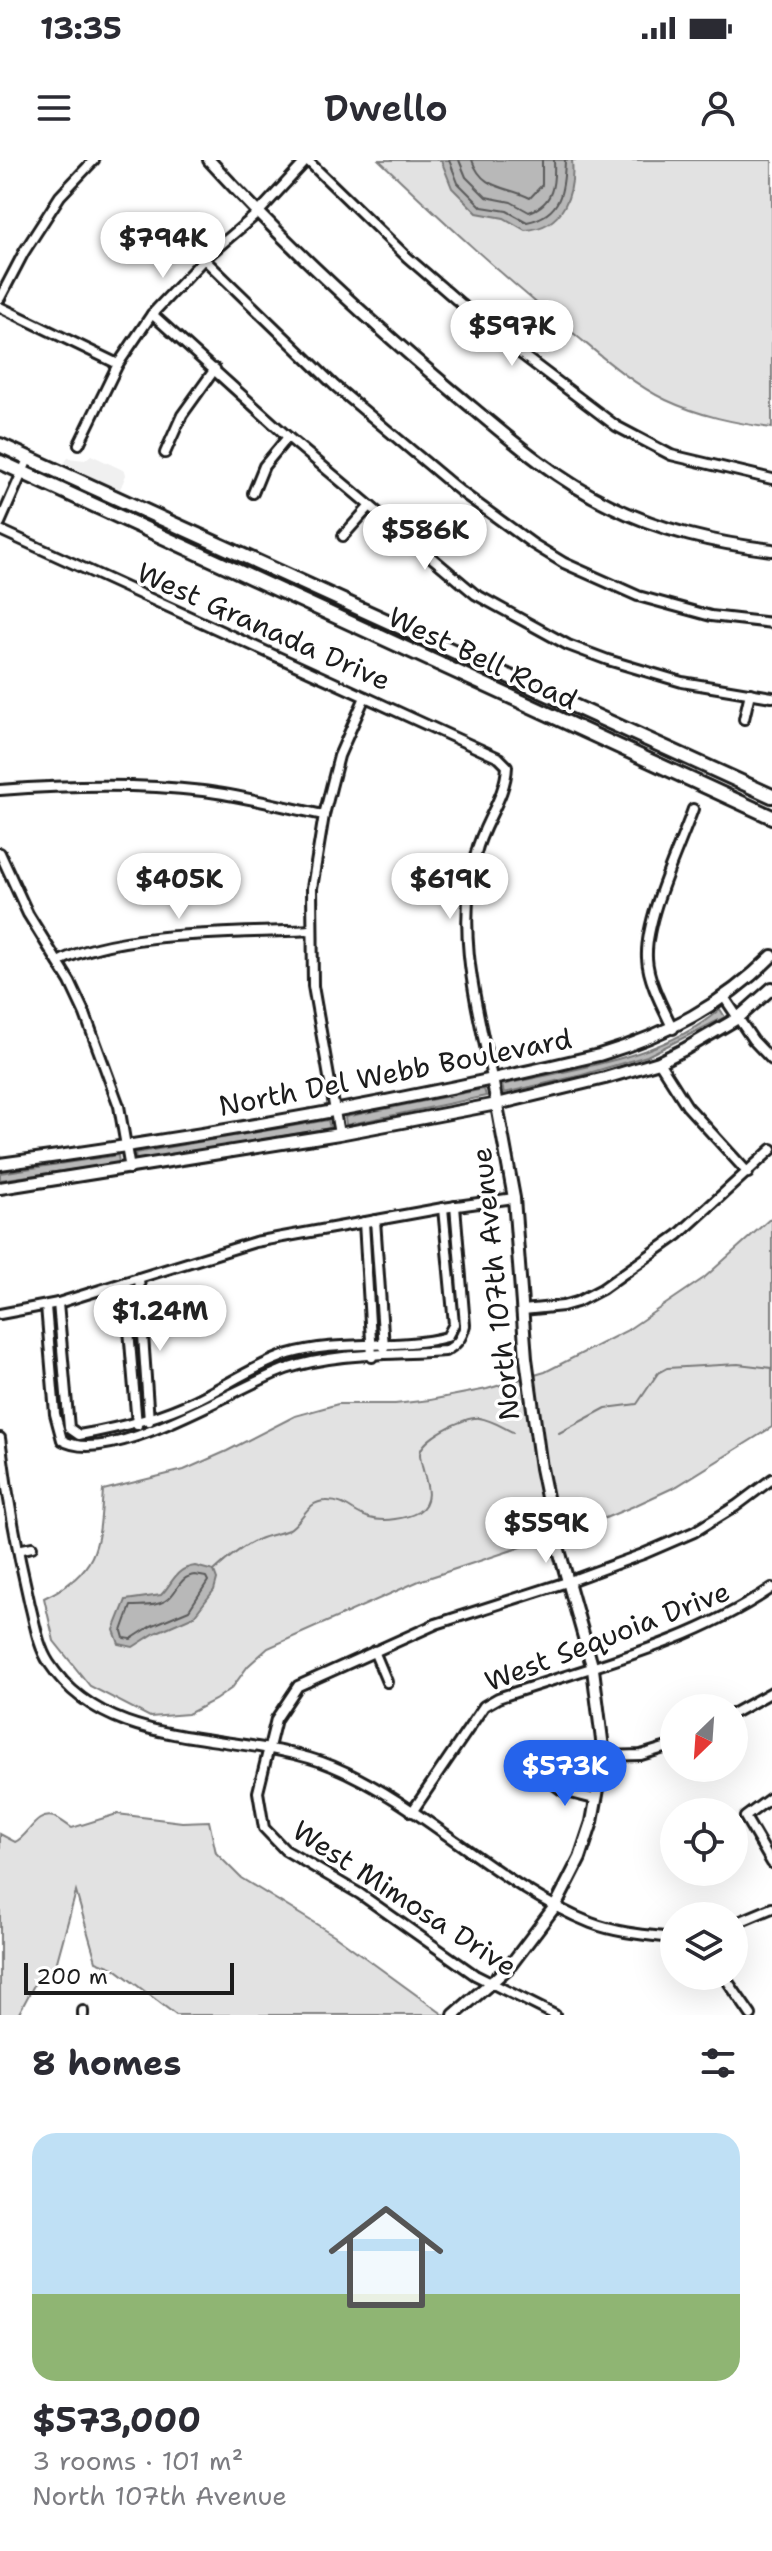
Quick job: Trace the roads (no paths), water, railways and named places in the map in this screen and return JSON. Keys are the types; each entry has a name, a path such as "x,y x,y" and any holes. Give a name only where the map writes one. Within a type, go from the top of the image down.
{"main road":[{"name":"West Bell Road","path":"0,445 772,796"},
{"name":"West Bell Road","path":"0,462 772,817"}],"street":[{"path":"0,298 24,252 60,196 94,160"},
{"path":"209,160 327,283 507,436 563,478 605,504 660,527 707,541 772,550"},
{"path":"79,444 118,364 152,314 204,259 258,213 307,160 407,257 516,350 616,426 671,455 772,479"},
{"path":"204,259 335,386 460,491 533,544 564,563 638,596 711,616 772,623"},
{"path":"0,307 118,364"},
{"path":"152,314 288,437 475,594 568,645 608,660 682,682 772,697"},
{"path":"165,453 182,415 215,369"},
{"path":"253,493 264,466 288,437"},
{"path":"0,523 28,459"},
{"path":"343,536 370,506"},
{"name":"West Granada Drive","path":"0,530 499,758 507,766"},
{"path":"744,719 750,693"},
{"path":"339,1134 315,1000 312,888 324,815 339,756 365,697"},
{"name":"North 107th Avenue","path":"454,2015 509,1967 556,1905 580,1858 592,1822 604,1756 593,1669 567,1582 541,1468 514,1198 466,948 467,902 476,850 507,779 507,766"},
{"path":"0,790 60,786 165,787 206,791 324,815"},
{"path":"673,1029 647,961 648,948 660,898 693,809"},
{"path":"0,853 28,914 85,1014 119,1106 130,1169"},
{"path":"58,962 74,954 142,940 311,930"},
{"name":"North Del Webb Boulevard","path":"0,1164 126,1147 336,1110 599,1055 673,1029 724,997 770,960"},
{"name":"North Del Webb Boulevard","path":"0,1188 339,1134 497,1104 605,1078 659,1062 738,1018 772,988"},
{"path":"724,997 772,1060"},
{"path":"659,1062 687,1106 748,1173"},
{"path":"523,1310 563,1306 602,1289 678,1235 772,1149"},
{"path":"0,1314 58,1303 255,1242 514,1198"},
{"path":"46,1306 55,1414 62,1440 77,1446 89,1446 184,1419 262,1378 288,1369 325,1360 445,1351 459,1341 465,1325 455,1206"},
{"path":"58,1303 69,1428 79,1435 137,1422 194,1401 246,1373 289,1355 329,1347 447,1337 454,1324 443,1208"},
{"path":"375,1220 385,1356"},
{"path":"364,1222 372,1357"},
{"path":"139,1278 150,1430"},
{"path":"125,1282 138,1434"},
{"path":"0,1438 18,1550 36,1633 49,1662 74,1690 124,1722 153,1730 270,1748 331,1765 412,1812 518,1885 556,1905 592,1923 660,1937"},
{"name":"West Mimosa Drive","path":"555,2015 465,1968 360,1894 285,1850 264,1828 258,1792 276,1719 298,1686 436,1624 567,1582 694,1532 772,1479"},
{"path":"18,1550 32,1547"},
{"name":"West Sequoia Drive","path":"412,1812 484,1706 536,1684 593,1669 671,1641 724,1617 772,1588"},
{"path":"374,1651 387,1682"},
{"path":"748,1705 772,1692"},
{"path":"604,1756 641,1755 660,1749"},
{"path":"551,1782 563,1791 594,1799"},
{"path":"772,1797 745,1817 772,1863"},
{"path":"748,1918 772,1908"},
{"path":"734,1990 751,2015"}],"water":[{"path":"441,160 572,160 569,196 558,216 549,223 525,230 504,218 477,213 452,188"},
{"path":"720,1009 725,1017 647,1056 504,1093 502,1085 587,1067 645,1050 698,1026"},
{"path":"484,1089 486,1096 346,1125 345,1117"},
{"path":"328,1120 330,1128 136,1161 135,1153"},
{"path":"118,1155 119,1163 0,1180 0,1173"},
{"path":"195,1566 214,1571 217,1579 214,1590 194,1616 155,1633 133,1647 119,1644 114,1630 126,1600 161,1595 178,1573"}],"waterway":[{"path":"559,1433 606,1408 637,1404 658,1373 667,1368 738,1364 772,1368"},
{"path":"214,1571 247,1545 288,1530 319,1502 343,1504 372,1519 401,1518 415,1513 424,1506 428,1492 420,1454 435,1435 472,1418 488,1420 513,1432"}]}
